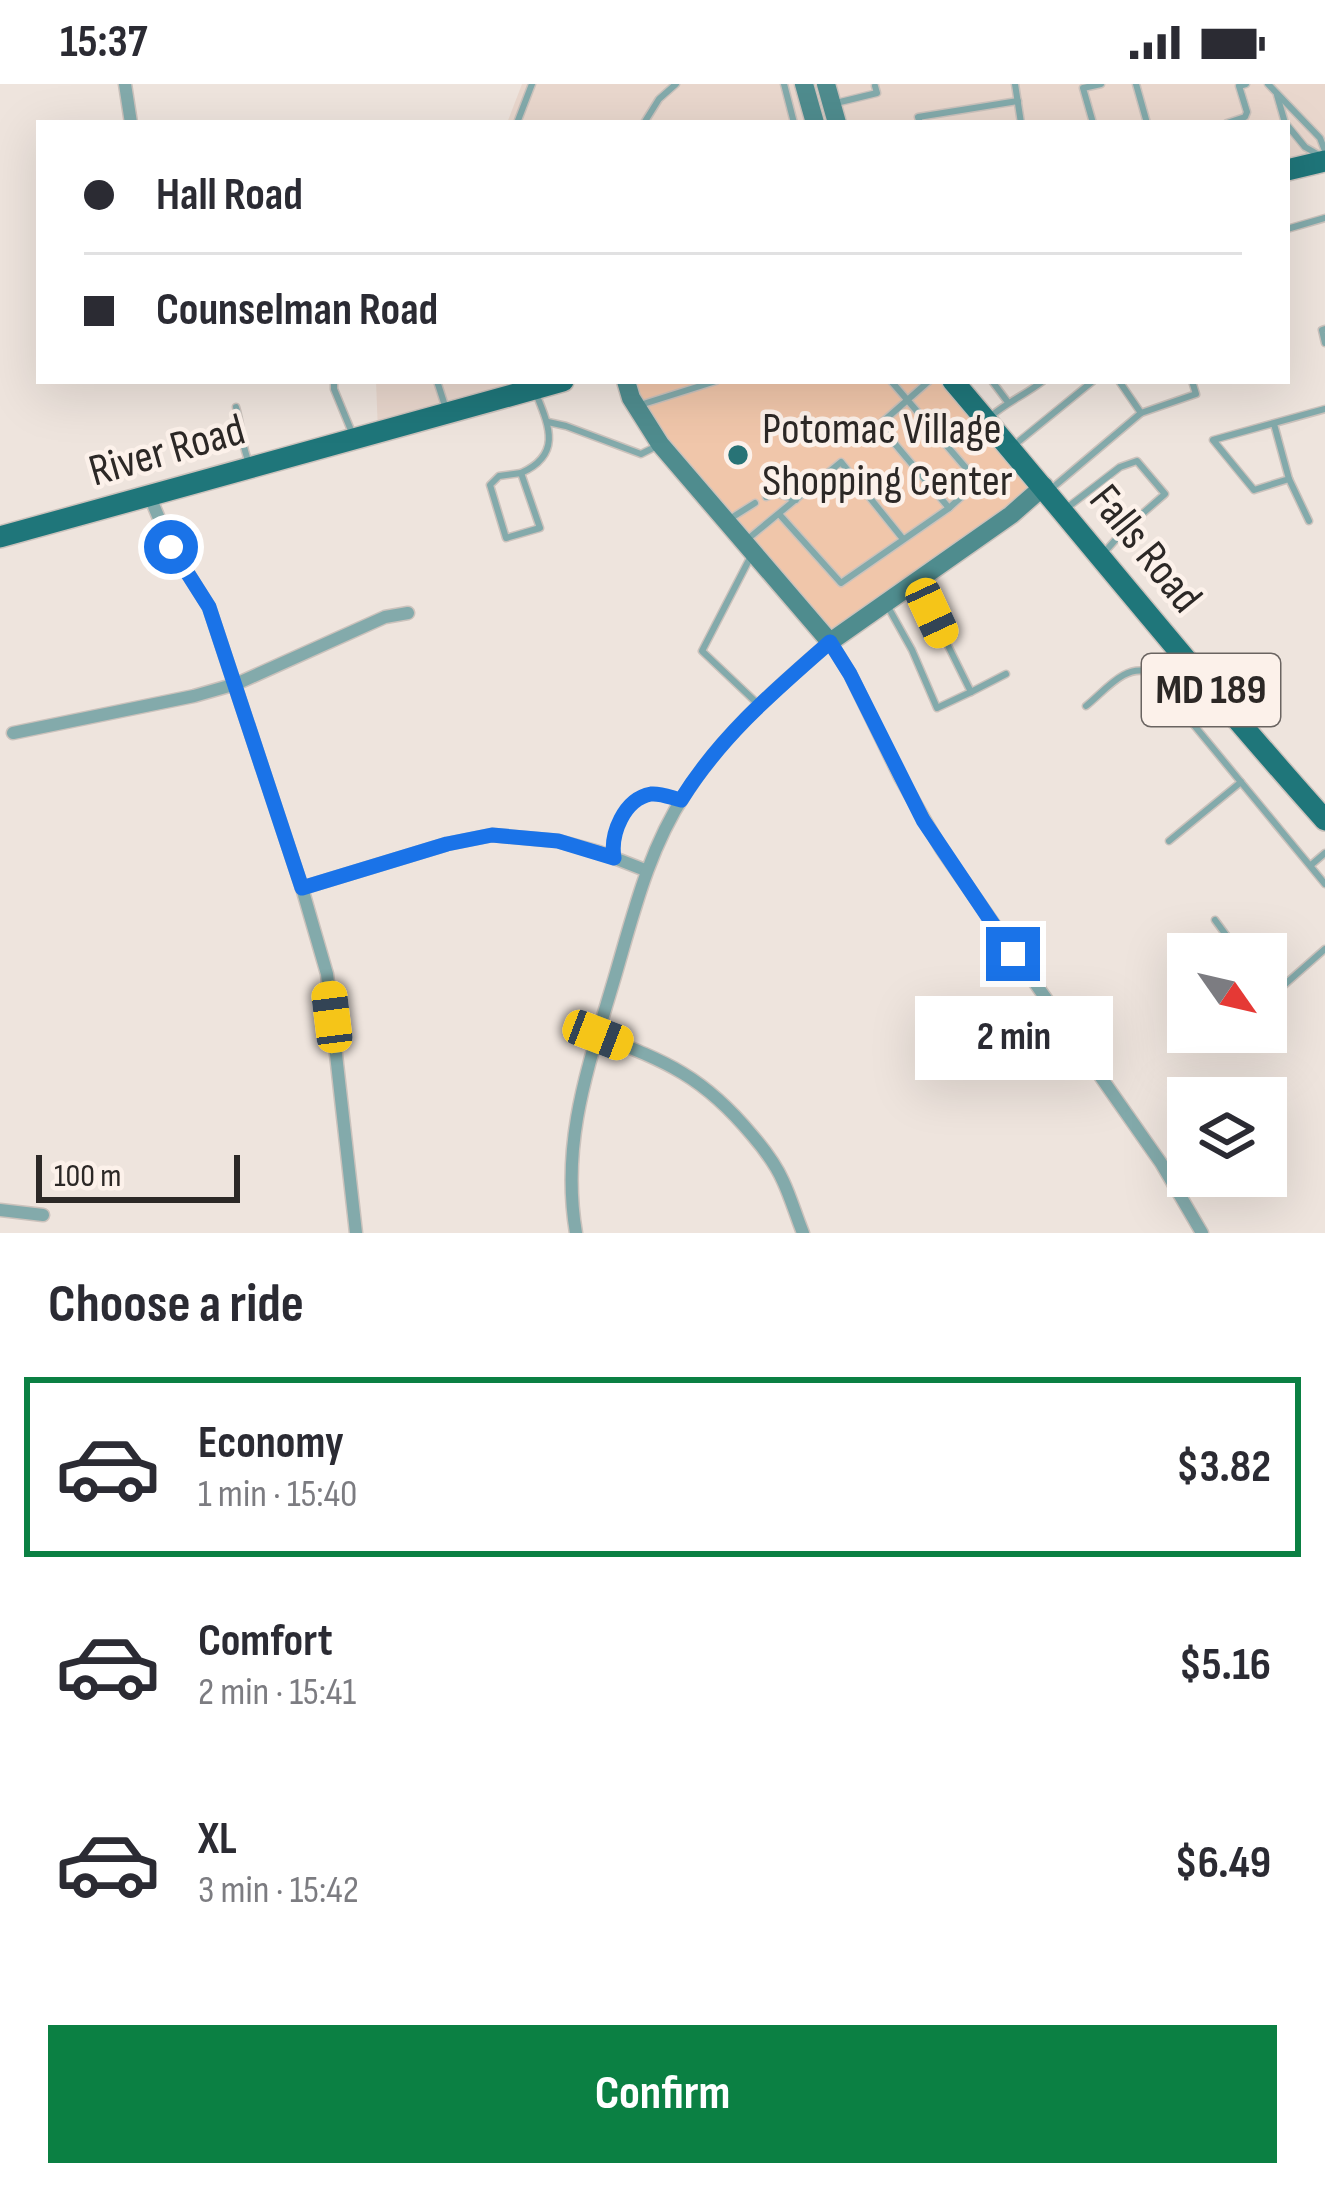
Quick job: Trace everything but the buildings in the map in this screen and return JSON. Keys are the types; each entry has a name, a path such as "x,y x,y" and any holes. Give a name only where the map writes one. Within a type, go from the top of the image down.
{"main road":[{"path":"1290,169 1325,156"},
{"name":"River Road","path":"0,537 553,384"},
{"name":"Falls Road","path":"956,384 1325,820"}],"street":[{"path":"125,84 131,120"},
{"path":"804,84 814,120"},
{"path":"627,384 660,445 830,642 942,850 1162,1163 1202,1233"},
{"path":"575,1233 570,1166 577,1106 645,870 681,800 713,753 758,704 830,642 1046,488"},
{"path":"150,497 171,547 209,607 327,974 356,1233"},
{"path":"13,733 236,684 385,617 409,613"},
{"path":"302,888 492,835 558,841 645,870"},
{"path":"598,1035 674,1067 725,1103 769,1155 803,1233"},
{"path":"0,1210 43,1215"}],"lane":[{"path":"518,120 532,84"},
{"path":"646,120 676,84"},
{"path":"784,84 793,120"},
{"path":"832,104 877,93 878,84"},
{"path":"1015,84 1021,120"},
{"path":"1092,120 1083,88 1101,84"},
{"path":"1136,84 1146,120"},
{"path":"1236,120 1245,117 1239,86 1246,84"},
{"path":"1268,84 1320,138 1325,156"},
{"path":"1276,92 1285,120"},
{"path":"919,120 1018,101"},
{"path":"1290,129 1305,147 1325,156"},
{"path":"1290,228 1325,218"},
{"path":"1325,329 1325,343"},
{"path":"334,384 354,439"},
{"path":"438,384 447,412"},
{"path":"636,406 706,384"},
{"path":"779,513 841,583 949,508 977,482 894,384"},
{"path":"926,384 879,425 949,508"},
{"path":"994,384 1007,401"},
{"path":"987,419 1007,401 1023,397 1039,384"},
{"path":"1011,447 1089,384"},
{"path":"1121,384 1142,413"},
{"path":"1046,488 1142,413 1196,394 1193,384"},
{"path":"521,473 539,528 506,538 490,484 499,476 532,468 547,451 548,422 534,390"},
{"path":"236,407 242,447 251,468"},
{"path":"1288,479 1254,490 1214,440 1325,409"},
{"path":"548,422 641,454 660,445"},
{"path":"1274,424 1288,479 1310,521"},
{"path":"1064,511 1120,467 1137,461 1165,494 1100,557"},
{"path":"758,704 702,651 748,549 779,513 841,462 903,539"},
{"path":"766,497 777,493 796,500"},
{"path":"725,523 755,503"},
{"path":"916,582 971,692"},
{"path":"886,603 937,708 1006,674"},
{"path":"1086,706 1130,670 1150,673 1325,884"},
{"path":"1187,717 1214,694"},
{"path":"1168,841 1241,782"},
{"path":"614,858 611,840 633,805 655,794 681,800"},
{"path":"1311,866 1325,854"},
{"path":"1216,920 1225,933"},
{"path":"1287,982 1325,949"}],"shaded area":[{"path":"522,84 1325,84 1325,162 1290,172 1290,120 508,120"},
{"path":"376,384 552,384 378,432"},
{"path":"628,384 956,384 1044,486 830,642 707,502"}],"place":[{"name":"Potomac Village Shopping Center","path":"738,455"}],"route":[{"path":"171,547 209,607 302,888 492,835 558,841 614,858 611,840 633,805 655,794 681,800 713,753 754,708 830,642 923,820 1013,954"}]}
